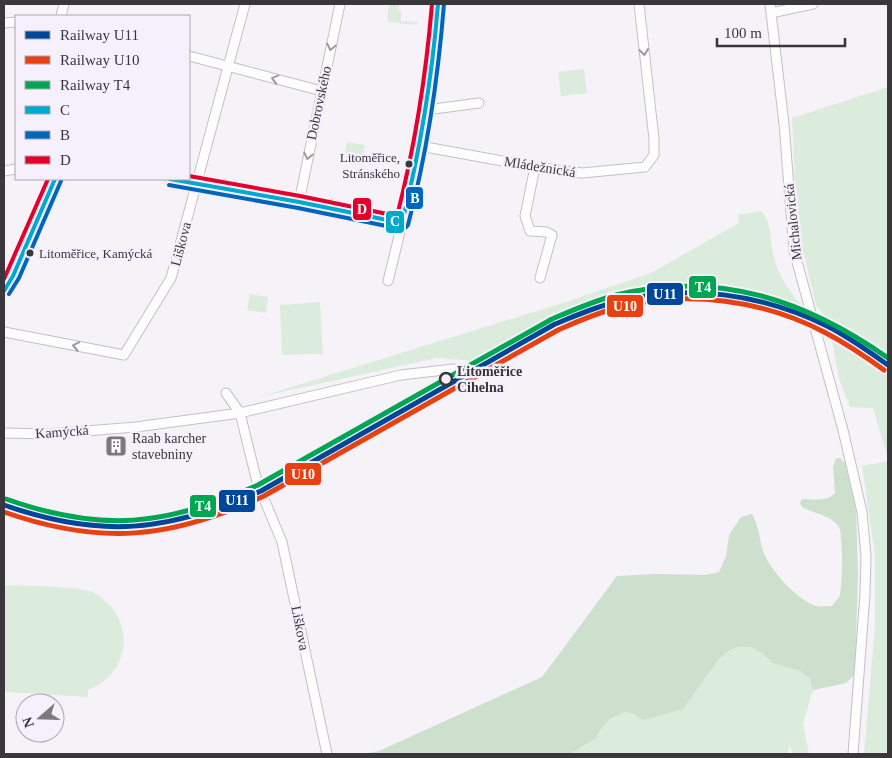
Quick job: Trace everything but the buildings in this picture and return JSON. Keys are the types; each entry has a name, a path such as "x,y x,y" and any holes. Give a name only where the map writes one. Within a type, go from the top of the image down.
{"street":[{"name":"Liškova","path":"4,332 124,356 172,278 245,4"},
{"name":"Dobrovského","path":"298,202 340,4"},
{"path":"388,281 420,146 434,54 438,4"},
{"name":"Mládežnická","path":"420,146 535,168 582,174 645,167 654,155 654,139 639,4"},
{"path":"771,8 813,4"},
{"name":"Michalovická","path":"771,8 784,124 794,251 862,512 866,556 865,594 853,754"},
{"path":"190,56 322,91"},
{"path":"426,110 479,102"},
{"path":"535,168 525,216 530,231 552,234 540,278"},
{"path":"4,291 13,276 55,180"},
{"path":"177,180 402,223"},
{"name":"Kamýcká","path":"4,433 48,434 240,413 401,375 453,369"},
{"name":"Liškova","path":"226,393 240,413 257,482 282,542 327,754"}],"green space":[{"path":"389,4 399,4 401,21 417,22 417,25 387,22"},
{"path":"584,69 587,93 561,96 558,72"},
{"path":"888,87 888,357 844,327 825,317 816,305 797,226 792,118"},
{"path":"347,142 365,145 361,165 343,161"},
{"path":"761,211 768,224 776,266 788,288 805,308 777,298 733,289 666,287 626,293 601,299 553,318 474,361 437,358 259,397 566,302 651,273 739,223 738,215"},
{"path":"250,294 268,297 266,313 247,310"},
{"path":"320,302 323,354 282,355 280,305"},
{"path":"831,335 888,373 888,458 873,408 850,407 839,379"},
{"path":"836,458 840,458 845,463 856,510 858,573 855,674 846,683 813,690 810,678 800,671 772,663 762,653 751,647 739,647 730,650 718,660 683,709 643,720 634,714 625,712 610,719 596,738 570,754 363,754 379,751 542,677 617,576 658,574 705,575 719,572 726,556 729,535 741,517 752,514 766,559 792,591 816,606 832,606 839,597 842,573 839,527 827,517 802,507 800,503 802,499 824,499 835,493 833,467"},
{"path":"888,461 888,754 864,754 875,625 875,556 862,466"},
{"path":"4,585 63,587 85,590 92,592 106,602 116,614 122,628 124,642 121,657 114,670 103,682 88,690 88,697 65,696 65,693 4,692"},
{"path":"739,647 751,647 762,653 772,663 800,671 810,678 813,690 803,724 809,754 792,754 789,745 788,754 570,754 596,738 610,719 625,712 634,714 718,660 730,650"}],"rail line":[{"name":"T4","path":"6,499 41,510 73,517 104,520 134,520 163,516 225,499 258,485 552,319 608,297 654,288 690,286 725,289 759,295 825,320 888,358"},
{"name":"U11","path":"4,505 39,516 72,523 103,526 134,526 164,522 227,505 261,491 555,324 600,306 643,296 670,293 724,295 777,306 835,330 888,365"},
{"name":"U10","path":"4,512 39,523 72,530 104,533 136,533 166,529 198,521 264,496 558,330 611,309 645,302 672,299 725,301 777,313 826,333 884,370"}],"transit line":[{"name":"D","path":"190,176 397,216 419,110 432,4"},
{"name":"C","path":"176,180 402,223 424,114 438,4"},
{"name":"B","path":"169,185 401,229 405,228 408,225 415,198 426,143 439,60 444,4"},
{"name":"D","path":"4,279 48,180"},
{"name":"C","path":"4,291 13,276 55,180"},
{"name":"B","path":"9,294 19,278 61,181"}],"place":[{"name":"Litoměřice, Stránského","path":"409,164"},
{"name":"Litoměřice, Kamýcká","path":"30,253"},
{"name":"Litoměřice Cihelna","path":"446,379"},
{"name":"Raab karcher stavebniny","path":"116,446"}]}
